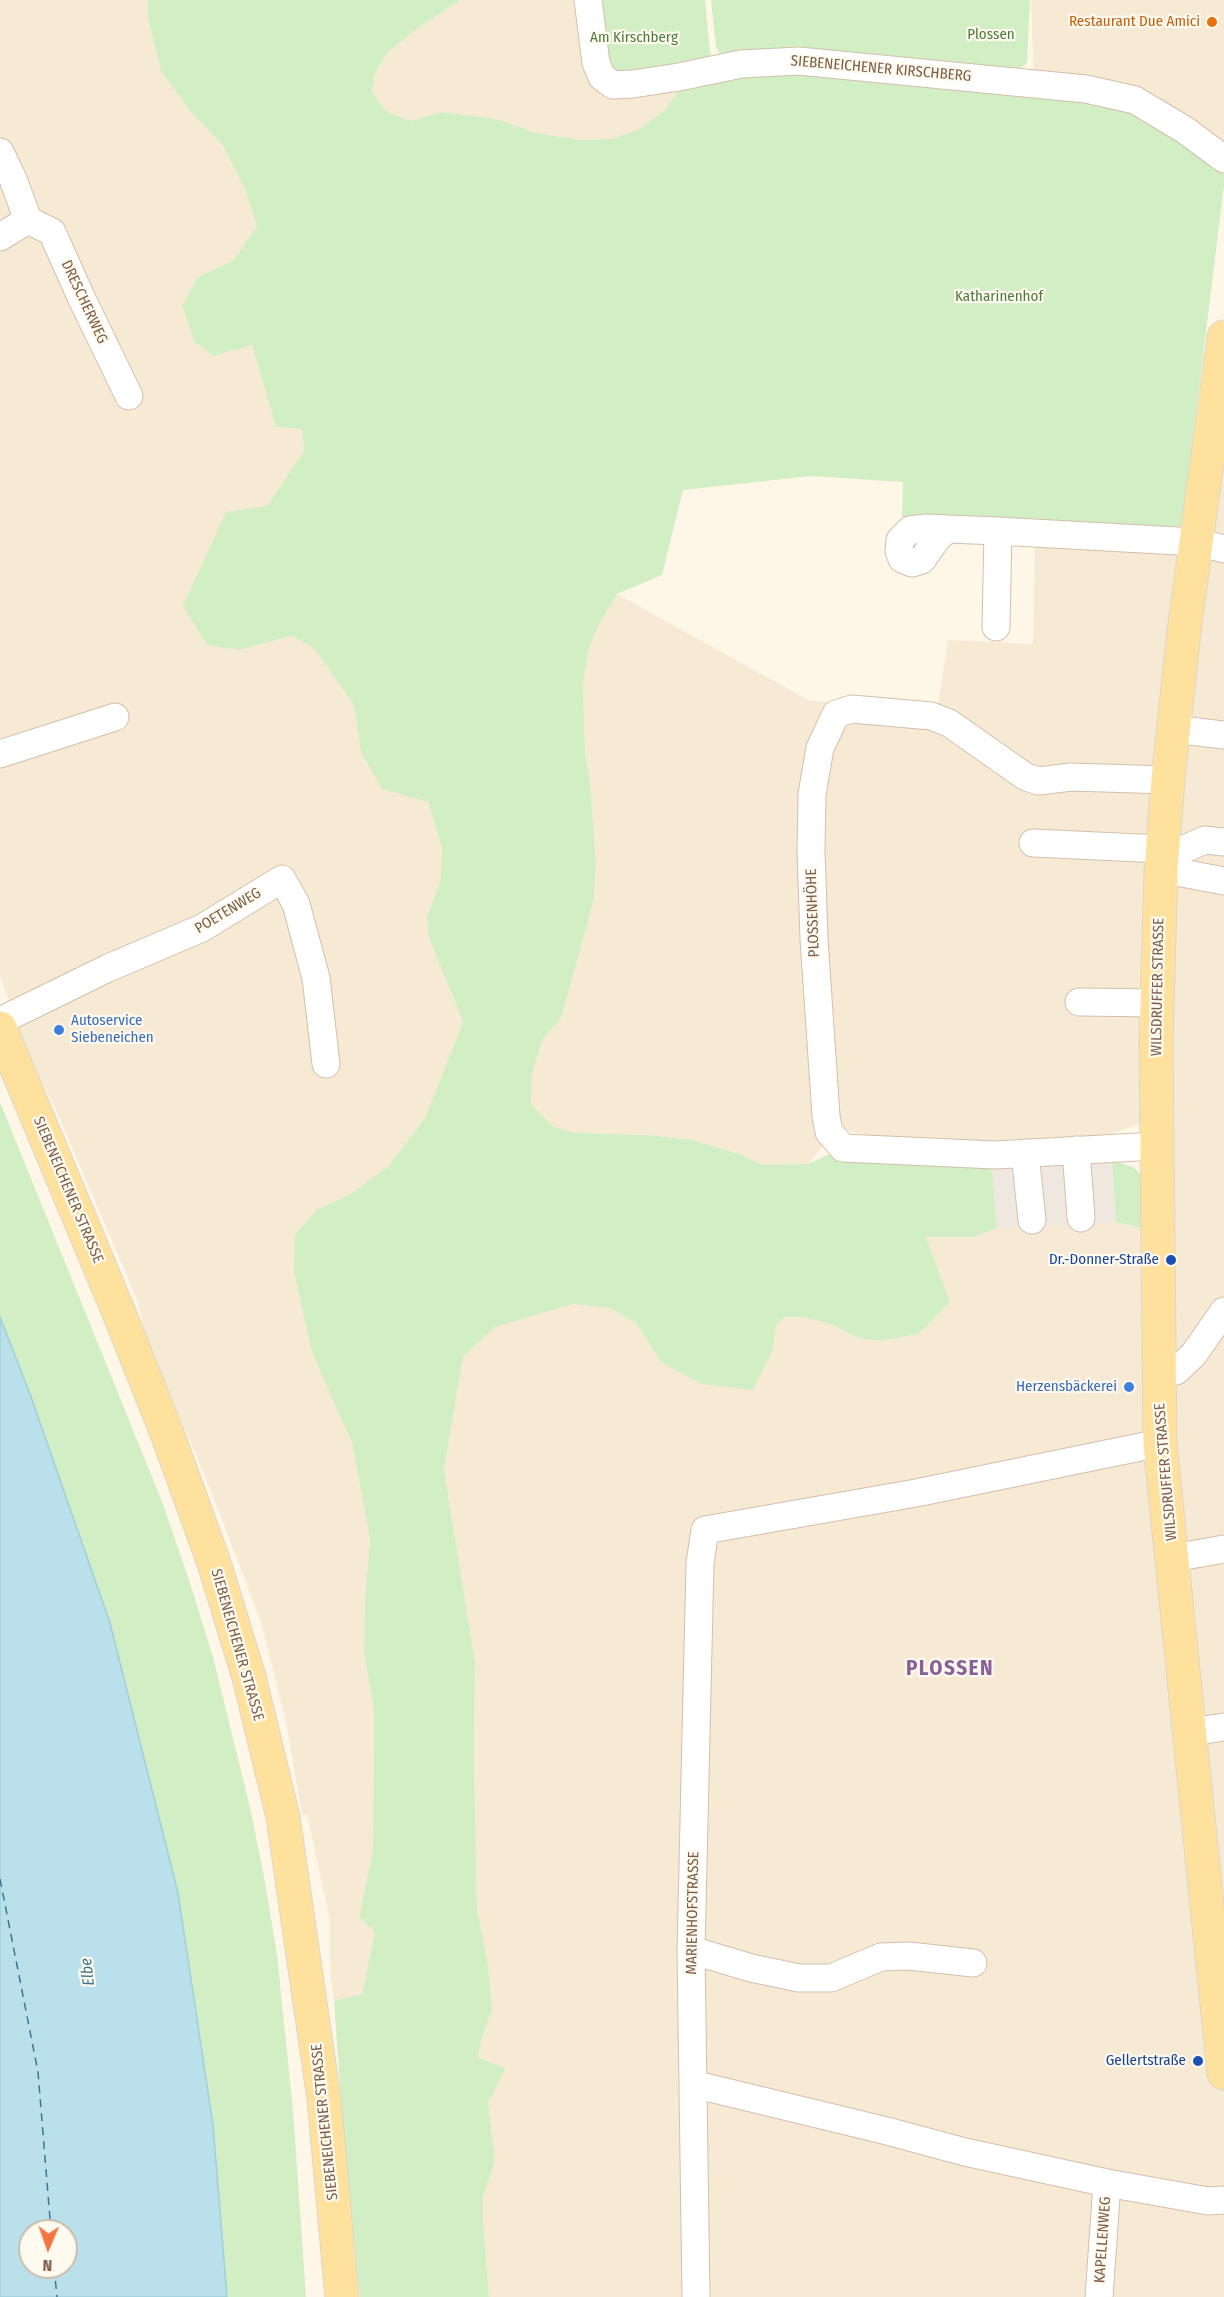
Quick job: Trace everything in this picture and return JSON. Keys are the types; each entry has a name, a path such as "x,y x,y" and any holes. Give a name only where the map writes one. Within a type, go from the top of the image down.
{"main road":[{"name":"WILSDRUFFER STRASSE","path":"1224,338 1210,546 1173,729 1162,859 1156,1004 1160,1443 1224,2073"},
{"name":"SIEBENEICHENER STRASSE","path":"0,1028 168,1436 214,1563 249,1677 286,1841 324,2099 342,2297"}],"street":[{"name":"SIEBENEICHENER KIRSCHBERG","path":"588,0 596,63 603,77 613,85 679,77 741,64 799,61 1086,88 1135,100 1185,130 1224,159"},
{"path":"0,152 13,178 28,220 0,237"},
{"name":"DRESCHERWEG","path":"28,220 52,232 129,396"},
{"path":"948,529 1210,546"},
{"path":"996,627 998,531"},
{"name":"PLOSSENHÖHE","path":"1156,1146 995,1155 843,1148 829,1132 826,1116 814,939 812,794 820,748 836,714 852,710 931,716 949,723 1026,777 1039,781 1071,777 1168,780"},
{"path":"0,754 115,717"},
{"path":"1173,729 1224,735"},
{"path":"1162,859 1205,840 1224,842"},
{"path":"1033,843 1162,859 1224,881"},
{"name":"POETENWEG","path":"0,1020 106,969 202,928 282,879 296,904 316,978 326,1064"},
{"path":"1079,1002 1156,1004"},
{"path":"1076,1150 1082,1218"},
{"path":"1025,1153 1032,1220"},
{"path":"1159,1371 1176,1371 1194,1354 1224,1311"},
{"name":"MARIENHOFSTRASSE","path":"696,2297 691,1950 700,1563 705,1530 916,1493 1160,1443"},
{"path":"1173,1558 1224,1549"},
{"path":"1189,1732 1224,1727"},
{"path":"691,1950 751,1968 799,1978 831,1978 881,1957 909,1956 973,1963"},
{"path":"693,2084 965,2152 1107,2183 1208,2201 1224,2200"},
{"name":"KAPELLENWEG","path":"1099,2297 1107,2183"}],"shaded area":[{"path":"0,0 148,0 148,18 161,71 191,112 222,144 245,189 257,226 234,260 198,277 182,305 194,341 213,356 252,344 276,427 302,429 304,451 267,506 240,650 291,636 314,648 354,705 361,752 428,802 442,848 440,883 427,916 428,935 463,1022 425,1118 388,1167 349,1195 318,1209 339,1410 352,1443 370,1539 365,1599 364,1654 374,1710 373,1851 359,1917 375,1931 362,1994 334,2001 330,1972 330,1921 307,1814 302,1815 286,1722 261,1622 211,1491 145,1335 138,1302 56,1110 27,1053 0,975"},
{"path":"460,0 581,0 680,88 665,110 638,131 611,139 582,140 536,133 497,119 441,112 411,121 386,111 372,92 375,73 388,52 418,28"},
{"path":"1031,0 1224,0 1224,159 1034,82"},
{"path":"1224,439 1224,2297 489,2297 483,2197 495,2160 488,2102 506,2069 478,2057 482,2037 492,2010 488,1965 477,1908 475,1662 444,1470 463,1357 494,1327 573,1304 609,1308 636,1323 661,1362 773,1350 776,1325 785,1317 804,1317 833,1325 858,1338 881,1341 919,1334 950,1302 926,1237 974,1237 997,1228 1116,1222 1142,1228 1174,1188 1139,1124 1106,1136 1002,1143 877,1138 852,1132 840,1126 808,1164 763,1165 739,1154 692,1140 647,1135 576,1133 552,1126 531,1104 532,1073 543,1039 561,1017 594,899 596,863 590,780 585,754 583,684 589,648 598,626 617,594 810,701 938,705 948,640 1033,644 1035,545 1150,547"},
{"path":"1112,1160 1116,1222 997,1228 992,1167"}],"green space":[{"name":"Katharinenhof","path":"148,0 460,0 418,28 388,52 375,73 372,92 386,111 411,121 441,112 497,119 536,133 582,140 611,139 638,130 665,110 680,88 795,68 1079,95 1132,109 1224,167 1224,185 1181,534 902,517 903,482 811,476 683,490 662,575 617,594 598,626 589,648 583,684 585,754 590,780 596,863 594,899 561,1018 543,1039 532,1073 531,1104 552,1126 576,1133 647,1135 692,1140 739,1154 763,1165 808,1164 838,1150 992,1167 997,1228 974,1237 926,1237 950,1302 919,1334 881,1341 858,1338 833,1325 804,1317 785,1317 776,1325 773,1350 753,1390 702,1384 661,1362 636,1323 609,1308 573,1304 495,1327 463,1357 444,1470 475,1662 477,1908 488,1965 492,2010 482,2037 478,2057 506,2069 488,2102 495,2160 483,2197 489,2297 360,2297 343,2128 334,2001 362,1994 375,1932 359,1917 373,1851 374,1710 364,1654 365,1599 370,1539 352,1443 312,1352 294,1272 295,1234 318,1209 349,1195 388,1167 425,1118 463,1022 428,935 427,916 440,883 442,848 428,802 382,789 361,752 354,705 314,648 291,636 240,650 207,645 183,606 226,512 267,506 304,451 302,429 276,427 252,345 213,356 194,341 182,305 198,277 234,260 257,226 245,189 222,144 191,112 161,71 148,18"},
{"name":"Am Kirschberg","path":"593,0 705,0 711,62 609,76"},
{"name":"Plossen","path":"711,0 1030,0 1027,63 1015,72 724,60 716,47"},
{"path":"0,1102 163,1504 213,1657 250,1807 277,1955 293,2110 306,2297 227,2297 213,2125 110,1623 30,1394 0,1317"},
{"path":"1112,1160 1133,1167 1143,1176 1142,1228 1116,1222"}],"water":[{"name":"Elbe","path":"0,1317 30,1394 110,1623 178,1893 213,2125 227,2297 0,2297"}],"ferry route":[{"path":"0,1879 38,2072 50,2219"},
{"path":"55,2279 57,2297"}],"place":[{"name":"Restaurant Due Amici","path":"1212,22"},
{"name":"Autoservice Siebeneichen","path":"59,1030"},
{"name":"Dr.-Donner-Straße","path":"1171,1260"},
{"name":"Herzensbäckerei","path":"1129,1387"},
{"name":"Gellertstraße","path":"1198,2061"}],"district":[{"name":"PLOSSEN","path":"950,1669"}]}
